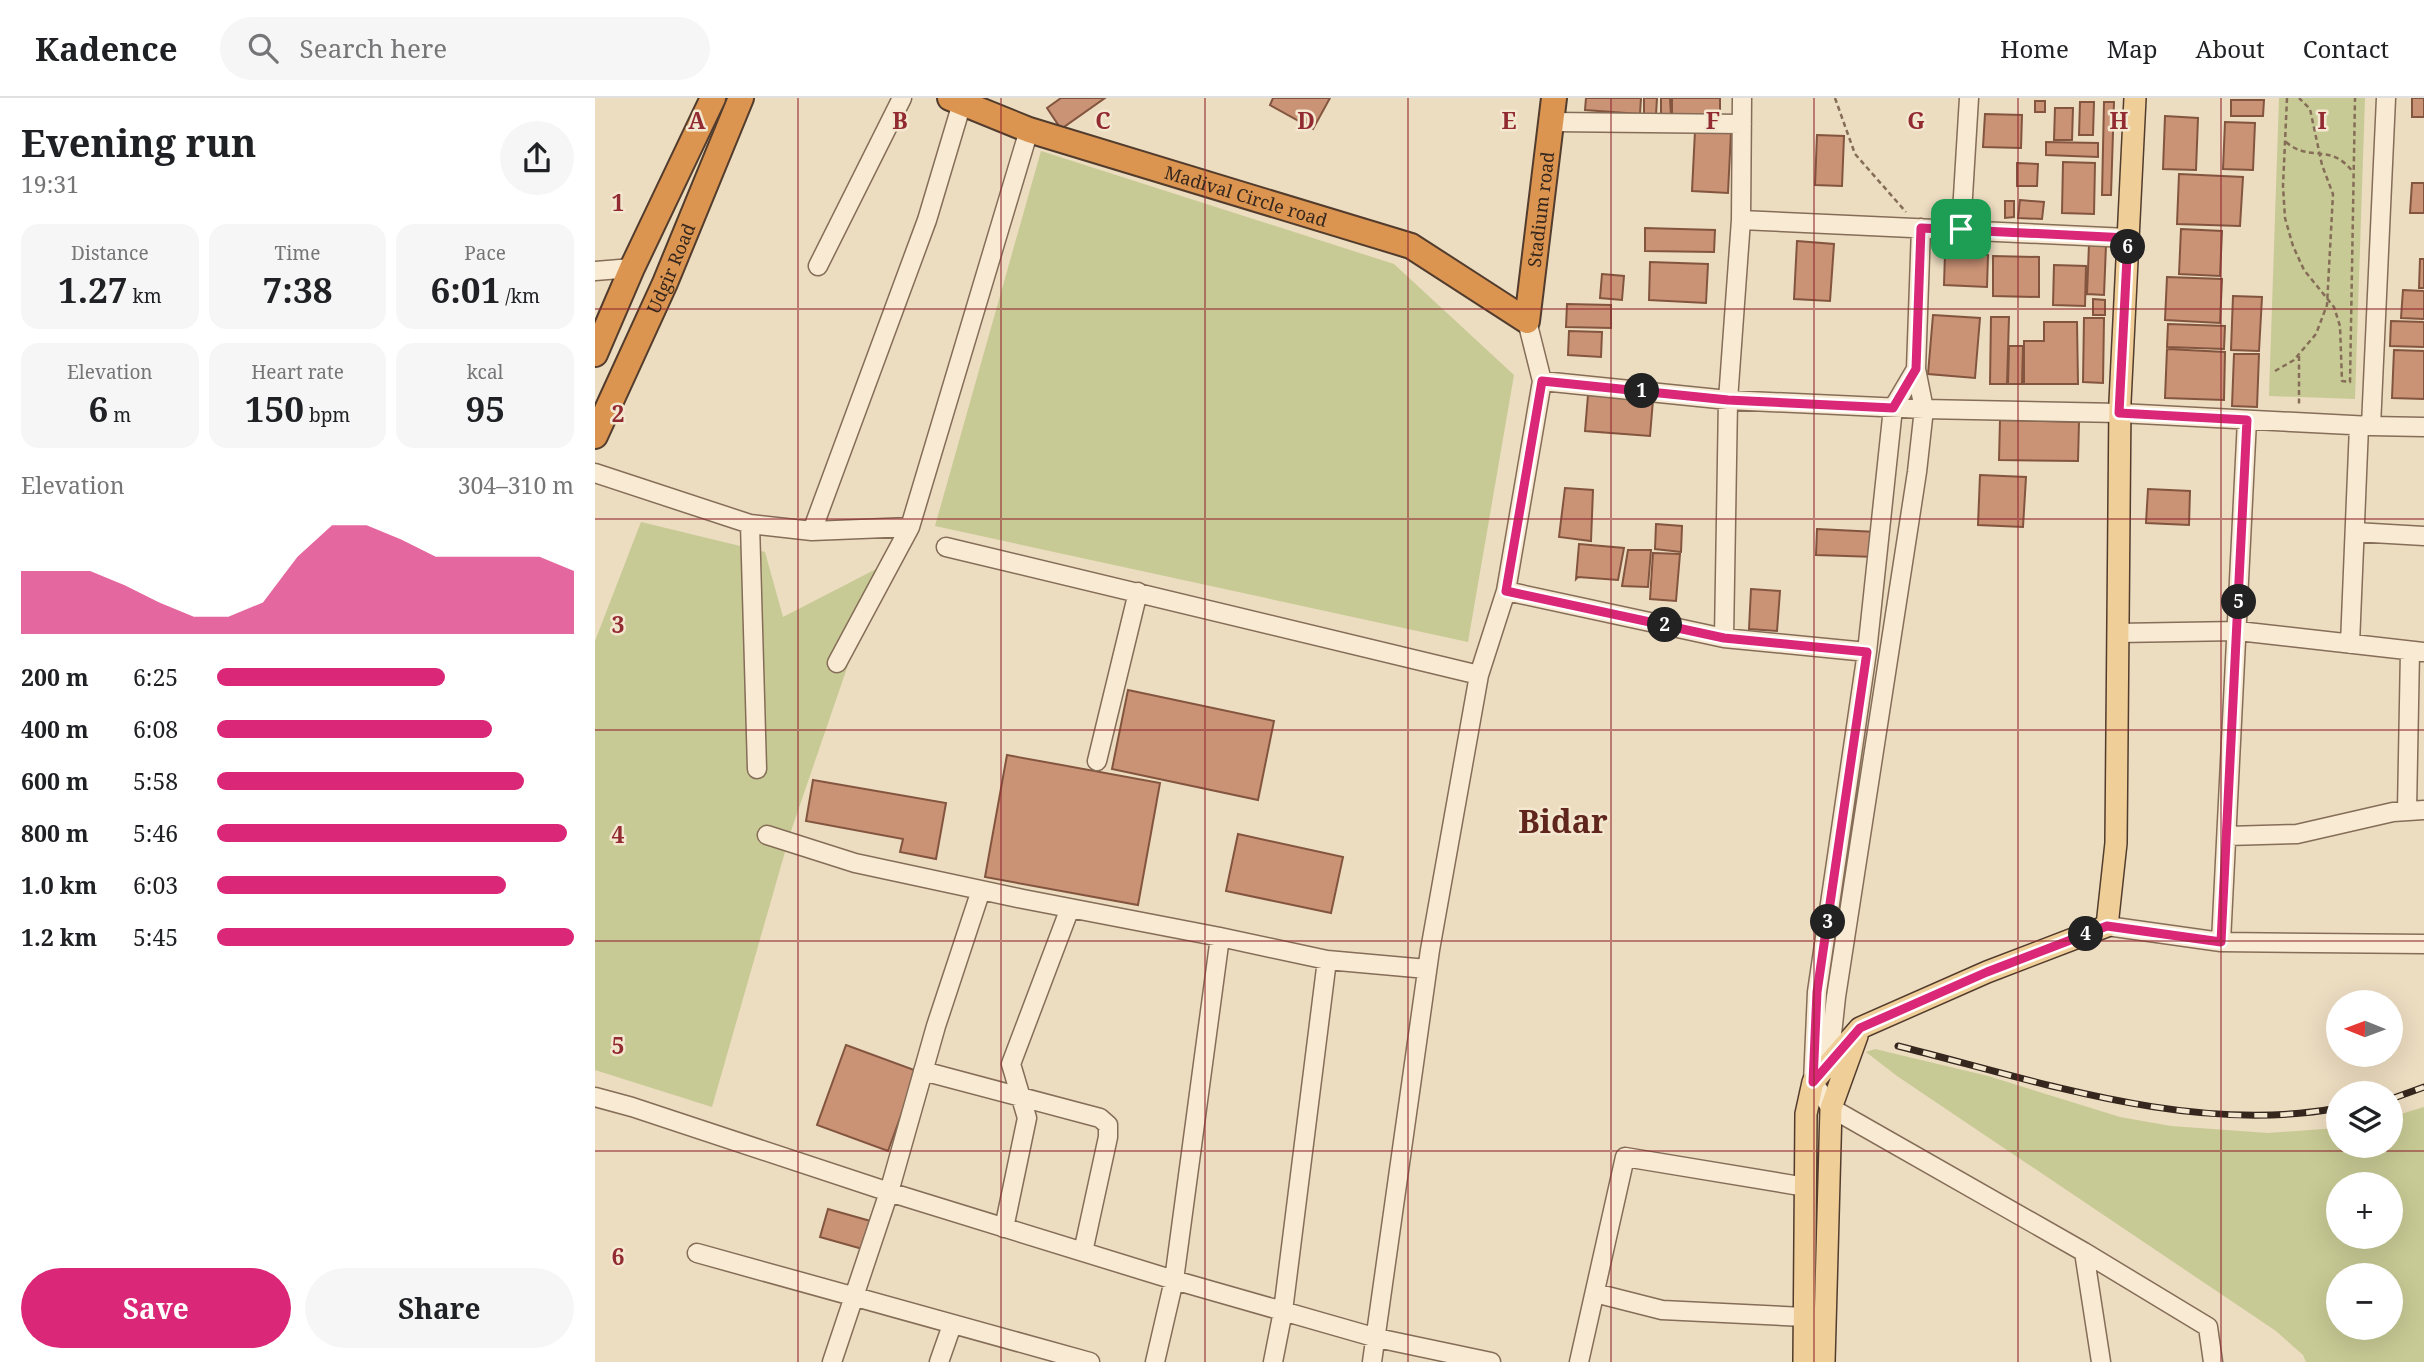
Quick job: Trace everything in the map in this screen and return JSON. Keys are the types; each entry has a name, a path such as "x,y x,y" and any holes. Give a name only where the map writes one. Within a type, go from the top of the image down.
{"highway":[{"name":"Udgir Road","path":"595,354 632,268 713,98"},
{"name":"Udgir Road","path":"595,436 665,283 741,98"},
{"name":"Madival Circle road","path":"956,101 1029,130 1411,246 1527,321"},
{"name":"Stadium road","path":"1527,321 1553,110"}],"main road":[{"path":"1804,1362 1806,1114 1813,1082 1860,1028 1987,972 2107,926 2116,843 2119,413 2135,98"},
{"path":"1825,1362 1831,1108 1860,1028"}],"street":[{"path":"818,266 902,98"},
{"path":"1724,638 1728,400 1741,220 1742,98"},
{"path":"1961,229 1969,98"},
{"path":"2350,644 2355,532 2365,426 2386,98"},
{"path":"813,531 927,220 956,101"},
{"path":"1553,110 1742,124"},
{"path":"837,663 910,527 1029,130"},
{"path":"1741,220 2128,238"},
{"path":"1840,1083 1829,1062 1838,984 1917,472 1924,409 1916,369 1921,228"},
{"path":"595,271 632,268"},
{"path":"1372,1362 1427,969 1479,676 1506,591 1542,381 1527,321"},
{"path":"1916,369 1893,408 1867,652 1817,992 1813,1082 1831,1108 2084,1252 2208,1327 2213,1362"},
{"path":"1542,381 1728,400 1893,408 2119,413 2424,427"},
{"path":"2221,942 2247,420"},
{"path":"595,473 750,524 813,531 910,527"},
{"path":"750,524 757,769"},
{"path":"2355,532 2424,536"},
{"path":"946,547 1479,676"},
{"path":"1506,591 1724,638 1867,652"},
{"path":"1097,761 1138,592"},
{"path":"2117,633 2238,631 2417,652 2416,810 2297,834 2227,836"},
{"path":"767,835 855,863 981,890 1327,960 1427,969"},
{"path":"832,1362 889,1192 923,1071 981,890"},
{"path":"1004,1228 1027,1118 1011,1064 1070,908"},
{"path":"2107,926 2221,942 2424,944"},
{"path":"1155,1362 1174,1280 1220,937"},
{"path":"1273,1362 1283,1311 1327,960"},
{"path":"923,1071 1100,1118 1108,1125 1108,1137 1083,1252"},
{"path":"595,1097 1174,1280 1377,1338 1491,1362"},
{"path":"1579,1362 1625,1157 1806,1187"},
{"path":"697,1252 952,1325 1041,1356 1090,1362"},
{"path":"2084,1252 2101,1362"},
{"path":"1595,1293 1662,1310 1804,1317"},
{"path":"939,1362 952,1325"}],"path":[{"path":"1835,98 1854,153 1921,228"},
{"path":"2287,98 2283,186 2285,218 2304,270 2327,297 2340,326 2342,382 2350,382 2355,98"},
{"path":"2275,371 2299,354 2316,334 2327,297 2333,194 2322,165 2310,109 2299,98"},
{"path":"2285,141 2303,152 2332,155 2344,160 2353,172"},
{"path":"2299,354 2300,423"}],"green space":[{"path":"2279,98 2365,98 2355,399 2269,396"},
{"path":"1041,151 1394,264 1514,375 1468,642 935,526"},
{"path":"641,522 765,552 783,617 882,566 791,831 712,1107 595,1070 595,641"},
{"path":"1875,1049 1988,1076 2120,1117 2171,1126 2268,1133 2326,1129 2326,1158 2403,1158 2403,1113 2424,1107 2424,1362 2306,1362 2303,1355 2276,1331 1897,1076 1866,1052"}],"building":[{"path":"1061,98 1105,98 1061,129 1047,108"},
{"path":"1273,98 1330,98 1313,129 1270,105"},
{"path":"1586,98 1641,98 1640,114 1585,110"},
{"path":"1644,98 1657,98 1656,115 1644,115"},
{"path":"1661,98 1670,98 1671,117 1661,117"},
{"path":"1672,98 1720,98 1720,119 1672,119"},
{"path":"2412,98 2424,98 2424,117 2412,117"},
{"path":"2231,100 2264,100 2263,116 2231,116"},
{"path":"2035,101 2045,101 2045,112 2035,112"},
{"path":"2080,102 2094,102 2093,135 2079,135"},
{"path":"2104,102 2114,102 2111,195 2102,195"},
{"path":"2055,108 2073,108 2072,140 2054,140"},
{"path":"1985,114 2022,115 2021,148 1983,147"},
{"path":"2165,116 2198,118 2196,170 2163,169"},
{"path":"2225,122 2255,123 2253,170 2223,169"},
{"path":"1695,131 1731,132 1728,193 1692,191"},
{"path":"1817,135 1844,136 1842,186 1815,185"},
{"path":"2046,142 2098,143 2098,157 2046,155"},
{"path":"2063,162 2095,163 2094,214 2062,213"},
{"path":"2017,163 2038,164 2037,186 2017,186"},
{"path":"2179,174 2243,177 2240,226 2177,224"},
{"path":"2412,183 2424,183 2424,213 2410,213"},
{"path":"2020,200 2044,202 2042,219 2018,218"},
{"path":"2005,201 2014,201 2014,217 2005,218"},
{"path":"1645,228 1715,230 1714,252 1645,251"},
{"path":"2181,229 2222,231 2220,276 2179,274"},
{"path":"1797,241 1834,244 1830,301 1794,299"},
{"path":"2089,244 2106,245 2104,295 2087,294"},
{"path":"1945,253 1988,255 1987,287 1944,285"},
{"path":"1993,256 2039,257 2039,297 1993,296"},
{"path":"2420,259 2424,259 2424,288 2419,288"},
{"path":"1650,262 1708,264 1706,303 1649,300"},
{"path":"2054,265 2086,266 2085,306 2053,305"},
{"path":"1602,274 1624,276 1622,300 1600,298"},
{"path":"2167,277 2222,279 2220,323 2165,320"},
{"path":"2403,290 2424,291 2424,319 2401,318"},
{"path":"2233,296 2262,297 2259,351 2231,350"},
{"path":"2093,299 2105,300 2105,315 2093,315"},
{"path":"1567,304 1611,305 1611,328 1566,327"},
{"path":"1933,315 1980,318 1975,378 1928,374"},
{"path":"1991,317 2009,317 2007,384 1990,384"},
{"path":"2084,318 2104,318 2103,383 2083,382"},
{"path":"2391,321 2424,322 2424,347 2390,346"},
{"path":"2044,322 2077,322 2078,384 2024,384 2024,341 2044,341"},
{"path":"2168,324 2225,326 2224,349 2167,347"},
{"path":"1569,331 1602,332 1601,357 1568,355"},
{"path":"2009,346 2023,346 2022,384 2008,384"},
{"path":"2167,349 2225,352 2224,400 2165,398"},
{"path":"2394,350 2424,351 2424,399 2392,398"},
{"path":"2234,354 2259,354 2257,407 2232,406"},
{"path":"1588,395 1653,400 1650,436 1585,431"},
{"path":"2000,420 2079,422 2078,461 1999,460"},
{"path":"1980,475 2026,477 2023,527 1978,525"},
{"path":"1565,488 1593,490 1591,541 1559,537"},
{"path":"2148,489 2190,491 2189,525 2146,523"},
{"path":"1656,524 1682,526 1681,552 1655,549"},
{"path":"1817,529 1877,532 1876,557 1816,555"},
{"path":"1579,544 1624,548 1618,580 1576,579"},
{"path":"1628,550 1651,550 1648,587 1622,586"},
{"path":"1653,553 1680,554 1676,601 1650,599"},
{"path":"1751,589 1780,591 1777,631 1749,629"},
{"path":"1128,690 1274,721 1258,800 1112,769"},
{"path":"1007,755 1160,783 1138,905 985,877"},
{"path":"813,780 946,803 936,859 900,852 903,839 806,821"},
{"path":"1238,834 1343,857 1331,913 1226,891"},
{"path":"846,1045 917,1071 888,1151 817,1125"},
{"path":"828,1209 874,1222 866,1250 820,1237"}],"railway":[{"path":"1898,1046 2061,1088 2172,1109 2228,1115 2283,1115 2326,1110"},
{"path":"2403,1095 2424,1087"}],"district":[{"name":"Bidar","path":"1563,820"}],"route":[{"path":"1921,228 1961,229 2128,238 2119,413 2247,420 2221,942 2107,926 1987,972 1860,1028 1813,1082 1817,992 1867,652 1724,638 1506,591 1542,381 1728,400 1893,408 1916,369 1921,228"}]}
